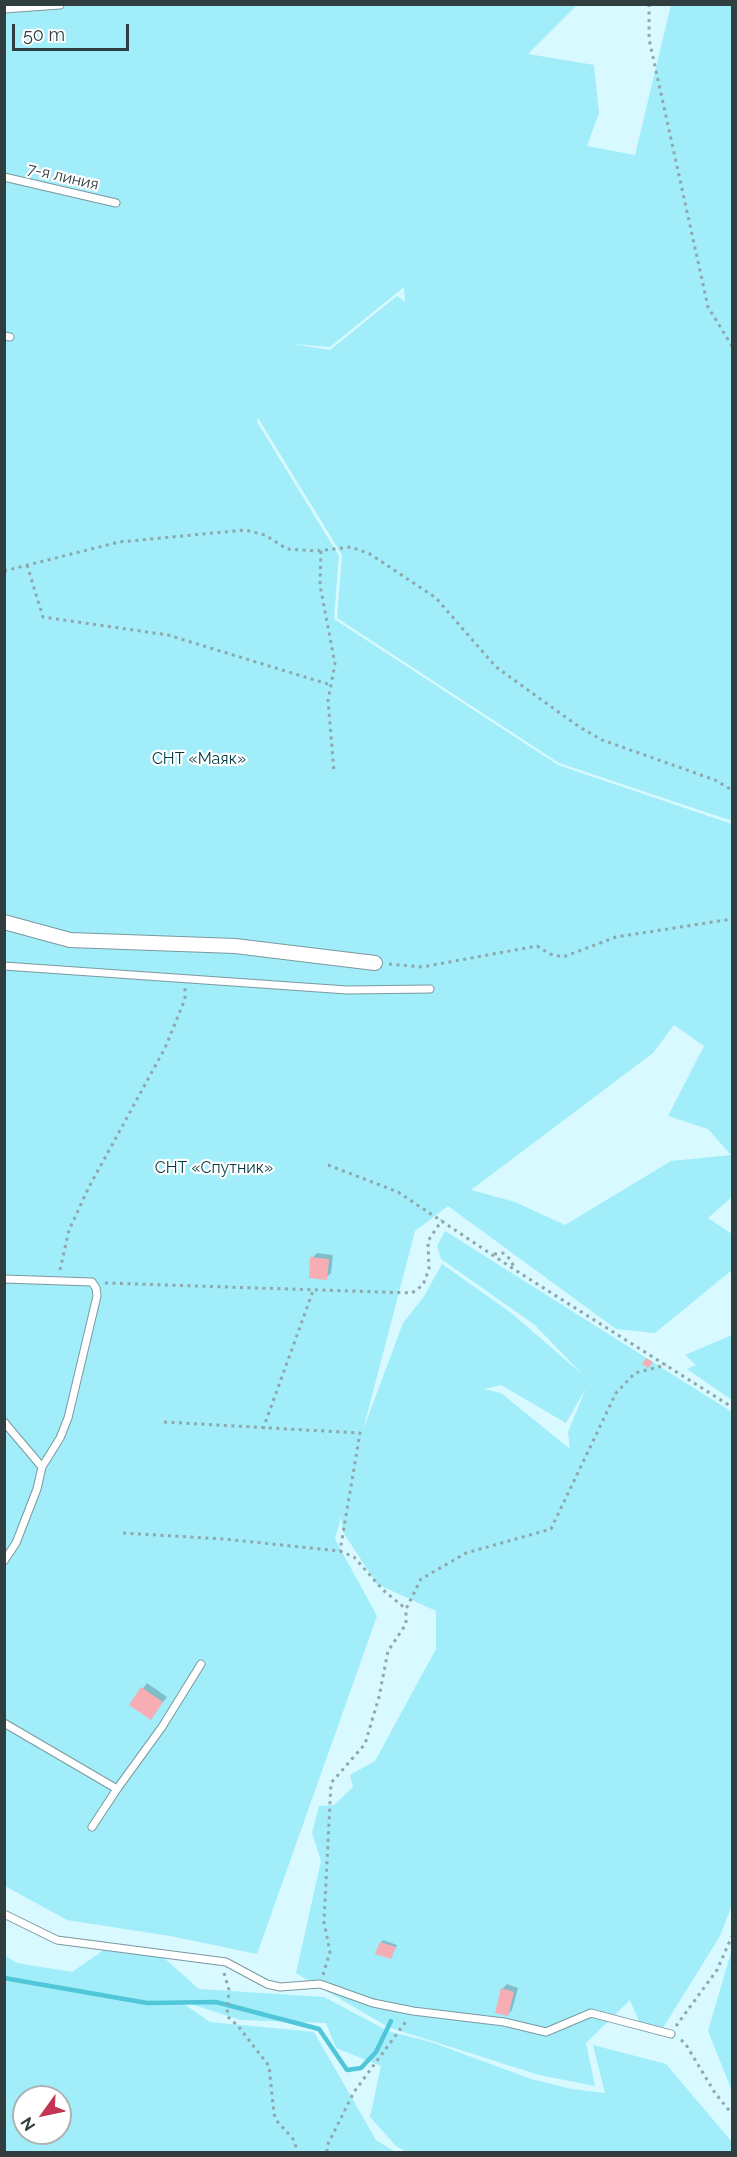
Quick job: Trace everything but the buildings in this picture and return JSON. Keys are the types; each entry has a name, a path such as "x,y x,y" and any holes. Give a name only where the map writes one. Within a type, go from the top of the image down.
{"street":[{"path":"4,922 70,940 235,946 375,963"}],"lane":[{"path":"4,9 60,5"},
{"name":"7-я линия","path":"4,177 116,203"},
{"path":"4,966 348,990 430,989"},
{"path":"4,1279 92,1282 96,1288 68,1418 60,1438 42,1467 16,1543 4,1561"},
{"path":"4,1422 42,1467"},
{"path":"92,1827 138,1762 201,1664"},
{"path":"4,1723 117,1789"},
{"path":"4,1914 57,1940 226,1962 267,1984 280,1987 320,1984 373,2003 413,2011 504,2022 546,2032 591,2013 671,2034"}],"path":[{"path":"649,4 649,39 708,307 732,346"},
{"path":"4,571 119,542 245,530 265,536 286,549 321,551 351,547 370,554 436,598 496,667 528,692 602,740 715,780 732,790"},
{"path":"321,551 320,585 335,664 328,700 334,772"},
{"path":"27,565 43,617 168,635 331,685"},
{"path":"375,963 422,967 537,946 563,957 616,937 732,919"},
{"path":"57,1281 69,1230 165,1048 186,999 184,980"},
{"path":"328,1165 398,1192 515,1270 732,1407"},
{"path":"92,1282 412,1293 423,1285 429,1269 429,1240 442,1220"},
{"path":"492,1254 503,1253 510,1259 515,1270"},
{"path":"263,1429 312,1291"},
{"path":"320,1984 330,1952 324,1922 332,1783 365,1744 379,1697 388,1651 406,1624 406,1610 421,1579 466,1553 550,1529 616,1393 635,1373 666,1365"},
{"path":"164,1422 360,1433 340,1551"},
{"path":"123,1533 223,1539 340,1551 354,1557 383,1590 406,1610"},
{"path":"732,1936 717,1970 671,2034 685,2043 715,2093 732,2114"},
{"path":"226,1962 224,1978 229,1990 225,2012 269,2067 274,2114 292,2139 298,2152"},
{"path":"327,2152 327,2146 354,2092 413,2011"}],"green space":[{"path":"4,5 577,5 528,54 594,65 599,113 587,146 635,155 671,5 732,5 732,821 559,763 337,618 342,555 258,418 257,422 339,556 334,619 558,765 732,824 732,1197 708,1218 732,1234 732,1270 655,1333 616,1329 448,1206 415,1231 363,1430 403,1323 423,1298 442,1264 510,1312 583,1375 535,1325 441,1259 437,1246 445,1231 732,1412 732,1905 720,1936 661,2031 641,2026 630,2000 586,2043 595,2086 539,2075 388,2027 296,1973 321,1861 312,1833 319,1806 334,1805 353,1787 350,1775 375,1761 436,1649 436,1611 377,1584 343,1532 341,1517 335,1539 377,1616 257,1954 170,1936 67,1920 5,1886","holes":["404,287 405,302 397,296 330,350 293,344 330,347","674,1025 704,1046 668,1116 708,1129 731,1155 671,1161 565,1225 515,1202 471,1190 653,1053","501,1385 566,1423 586,1388 568,1432 570,1449 501,1393 484,1389"]},
{"path":"732,1335 732,1400 687,1369 696,1365 685,1355"},
{"path":"114,1943 164,1958 199,1989 324,1997 388,2031 431,2042 531,2079 572,2089 605,2093 593,2045 666,2064 732,2142 732,2152 406,2152 396,2146 370,2117 381,2066 336,2048 326,2023 241,2020 178,2000 210,2022 314,2032 376,2140 395,2152 5,2152 4,1955 17,1963 72,1972"},
{"path":"732,1949 732,2091 708,2031"}],"waterway":[{"path":"4,1978 147,2003 216,2002 319,2029 347,2070 361,2068 376,2052 391,2021"}],"park label":[{"name":"СНТ «Маяк»","path":"199,759"},
{"name":"СНТ «Спутник»","path":"214,1168"}]}
